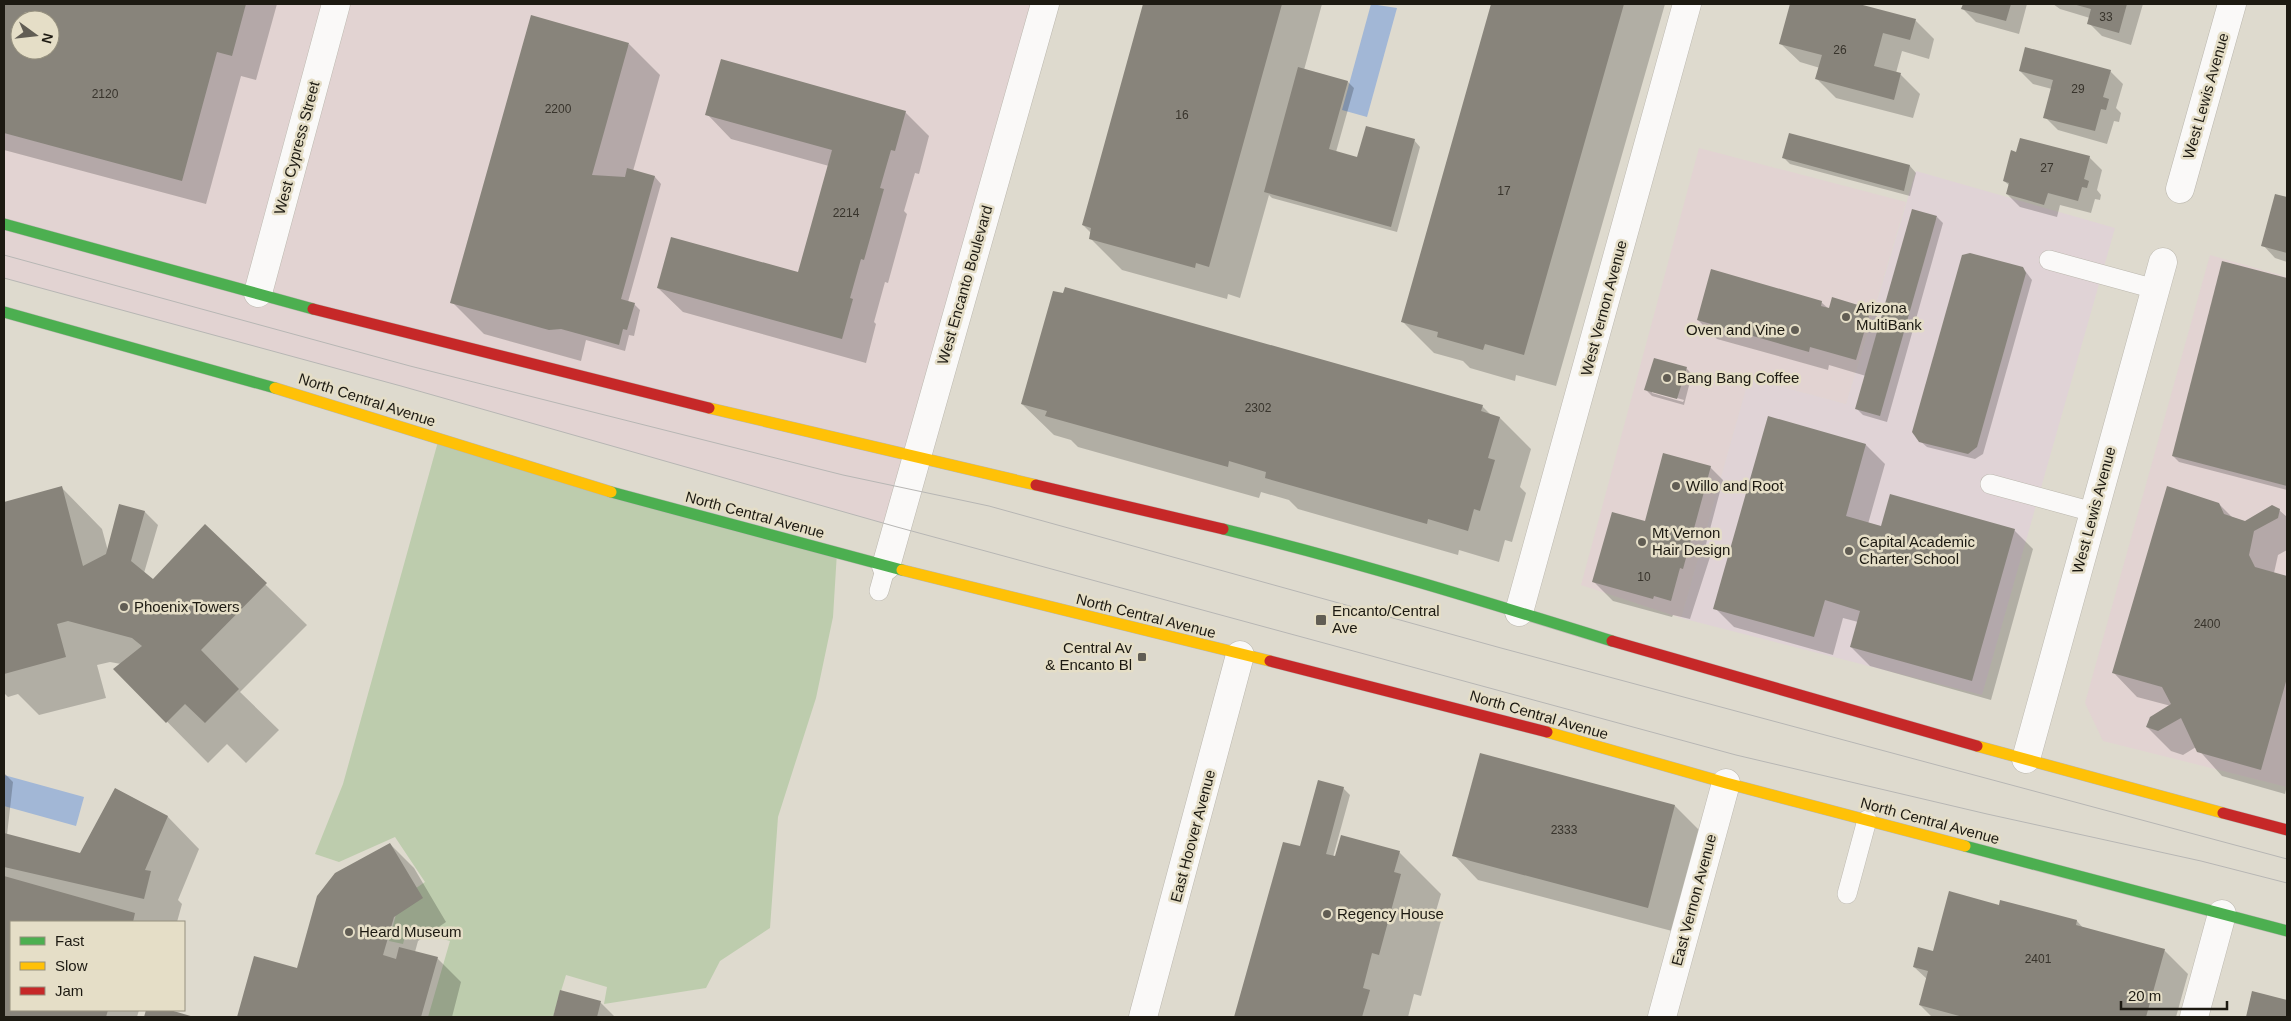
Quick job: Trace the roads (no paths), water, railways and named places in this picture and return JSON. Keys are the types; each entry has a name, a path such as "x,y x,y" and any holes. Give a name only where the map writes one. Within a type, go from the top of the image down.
{"main road":[{"path":"4,224 348,319 584,378 1267,540 1519,612 1647,652 1850,711 2287,830"},
{"name":"North Central Avenue","path":"4,312 244,377 883,579 1240,655 1490,716 1726,783 2287,931"}],"street":[{"name":"West Cypress Street","path":"258,293 336,4"},
{"name":"West Encanto Boulevard","path":"883,579 916,456 1045,4"},
{"name":"West Vernon Avenue","path":"1519,612 1687,4"},
{"name":"West Lewis Avenue","path":"2180,189 2232,4"},
{"name":"West Lewis Avenue","path":"2026,759 2163,262"},
{"name":"East Hoover Avenue","path":"1143,1017 1240,655"},
{"name":"East Vernon Avenue","path":"1662,1017 1726,783"},
{"path":"2194,1017 2222,914"}],"lane":[{"path":"2049,260 2155,289"},
{"path":"1990,484 2093,512"},
{"path":"1847,894 1867,820"}],"water":[{"path":"1371,4 1397,8 1367,117 1342,110"},
{"path":"4,775 84,797 76,826 4,806"}],"tram line":[{"path":"4,255 410,366 843,475 989,506 1501,648 2287,859"},
{"path":"4,278 401,386 897,527 1736,755 1987,814 2201,861 2287,883"}],"place":[{"name":"Arizona MultiBank","path":"1846,317"},
{"name":"Oven and Vine","path":"1795,330"},
{"name":"Bang Bang Coffee","path":"1667,378"},
{"name":"Willo and Root","path":"1676,486"},
{"name":"Mt Vernon Hair Design","path":"1642,542"},
{"name":"Capital Academic Charter School","path":"1849,551"},
{"name":"Phoenix Towers","path":"124,607"},
{"name":"Encanto/Central Ave","path":"1321,620"},
{"name":"Central Av & Encanto Bl","path":"1142,657"},
{"name":"Regency House","path":"1327,914"},
{"name":"Heard Museum","path":"349,932"}]}
